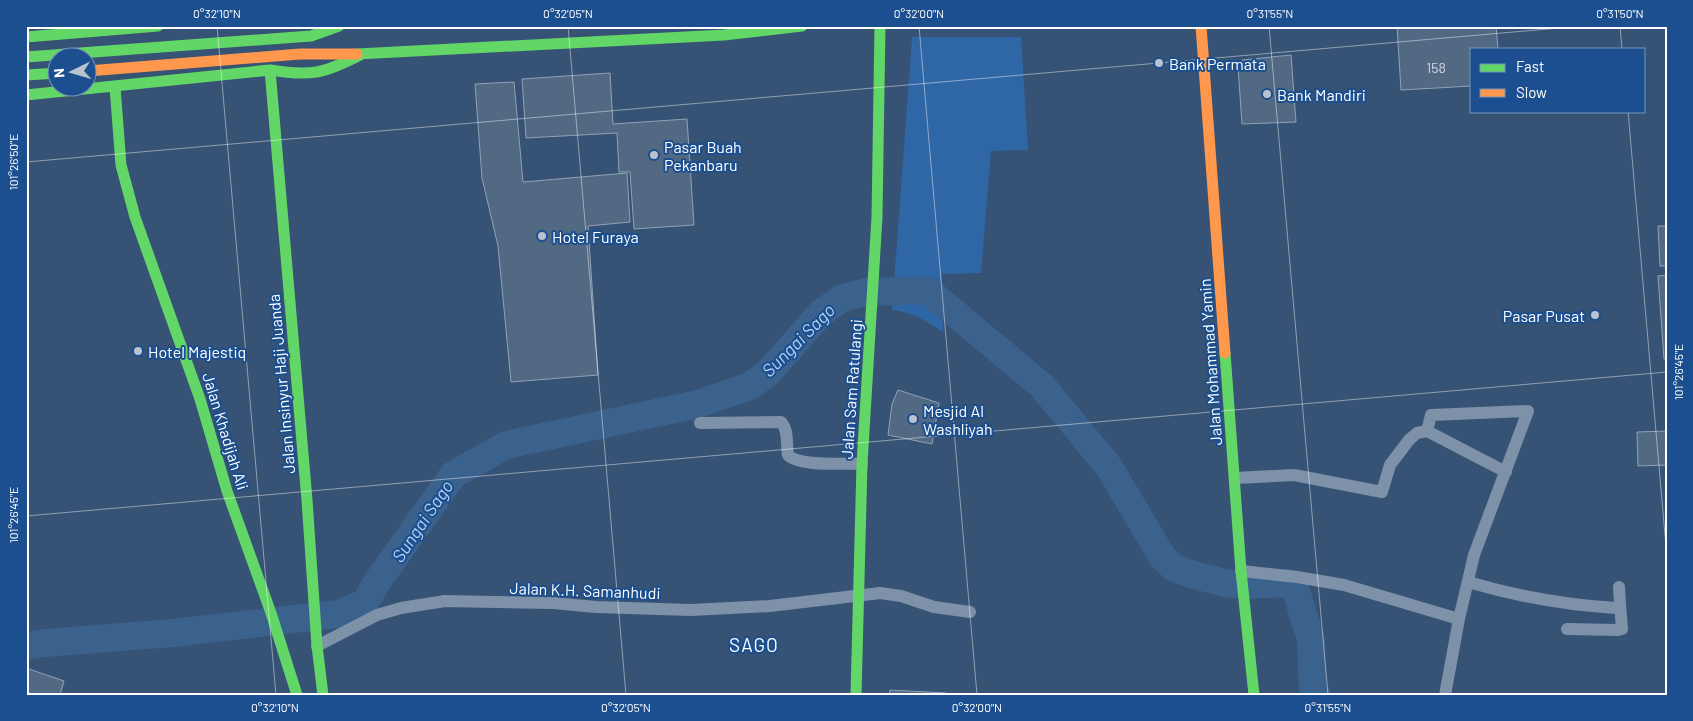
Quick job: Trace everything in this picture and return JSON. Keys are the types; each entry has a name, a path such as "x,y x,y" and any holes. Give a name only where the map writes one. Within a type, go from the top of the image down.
{"main road":[{"path":"26,37 77,30 158,26"},
{"path":"26,57 311,36 339,26"},
{"path":"98,70 300,54 362,54 724,35 802,26"},
{"name":"Jalan Sam Ratulangi","path":"856,695 862,464 877,217 880,26"},
{"name":"Jalan Mohammad Yamin","path":"1201,26 1242,574 1254,695"},
{"path":"26,95 270,70 296,74 322,72 336,68 362,54"},
{"name":"Jalan Insinyur Haji Juanda","path":"270,70 317,646 323,695"},
{"path":"26,75 48,74"},
{"name":"Jalan Khadijah Ali","path":"115,87 121,164 135,217 200,399 227,491 271,613 297,695"}],"street":[{"path":"1427,432 1431,415 1528,411 1474,555 1459,619 1445,695"},
{"path":"700,423 781,422 785,427 788,454 793,459 862,464"},
{"path":"1235,478 1294,475 1382,492 1390,466 1404,446 1417,433 1427,432 1506,472"},
{"path":"1242,574 1297,576 1344,586 1459,619"},
{"path":"1468,582 1501,592 1560,603 1616,608 1620,604"},
{"path":"1567,629 1618,630 1622,628 1619,587"},
{"name":"Jalan K.H. Samanhudi","path":"317,646 377,615 401,608 446,602 554,604 691,610 764,606 880,593 926,603 934,607 970,612"}],"shaded area":[{"path":"912,37 1021,37 1028,150 991,151 981,273 942,274 943,332 919,318 905,312 892,310"}],"building":[{"path":"1397,26 1496,26 1498,48 1470,48 1470,86 1401,90"},
{"name":"Bank Mandiri","path":"1291,55 1296,122 1242,124 1238,67 1242,60"},
{"name":"Pasar Buah Pekanbaru","path":"610,73 613,124 687,119 694,225 634,229 630,172 619,172 617,133 526,138 522,79"},
{"name":"Hotel Furaya","path":"514,82 523,182 627,173 630,222 588,226 598,375 511,382 498,246 482,178 475,84"},
{"path":"1658,226 1667,226 1667,266 1660,266"},
{"path":"1667,275 1667,359 1664,359 1658,276"},
{"name":"Mesjid Al Washliyah","path":"898,390 939,403 932,444 888,435 892,404"},
{"path":"1667,431 1667,465 1638,466 1637,432"},
{"path":"26,668 64,681 60,695 26,695"},
{"path":"890,690 946,693 946,695 889,695"}],"waterway":[{"name":"Sungai Sago","path":"26,646 173,633 338,614 365,603 377,582 453,475 506,445 698,404 750,386 768,373 820,314 842,298 866,292 927,290 1042,386 1109,467 1163,558 1174,568 1225,583 1243,585 1288,583 1293,586 1311,640 1313,691 1317,695"}],"traffic: fast":[{"path":"26,37 158,26"},
{"path":"26,57 311,36 339,26"},
{"path":"357,54 724,35 802,26"},
{"path":"856,695 862,464 877,217 880,26"},
{"path":"26,95 270,70 297,73 318,72 338,66 362,54"},
{"path":"270,70 307,500 317,646 323,695"},
{"path":"26,75 48,74"},
{"path":"115,87 121,165 135,217 200,399 227,491 271,613 297,695"},
{"path":"1225,353 1241,571 1254,695"}],"traffic: slow":[{"path":"1201,26 1225,353"},
{"path":"98,70 300,54 357,54"}],"place":[{"name":"Bank Permata","path":"1159,63"},
{"name":"Bank Mandiri","path":"1267,94"},
{"name":"Pasar Buah Pekanbaru","path":"654,155"},
{"name":"Hotel Furaya","path":"542,236"},
{"name":"Pasar Pusat","path":"1595,315"},
{"name":"Hotel Majestiq","path":"138,351"},
{"name":"Mesjid Al Washliyah","path":"913,419"}],"district":[{"name":"SAGO","path":"754,644"}]}
